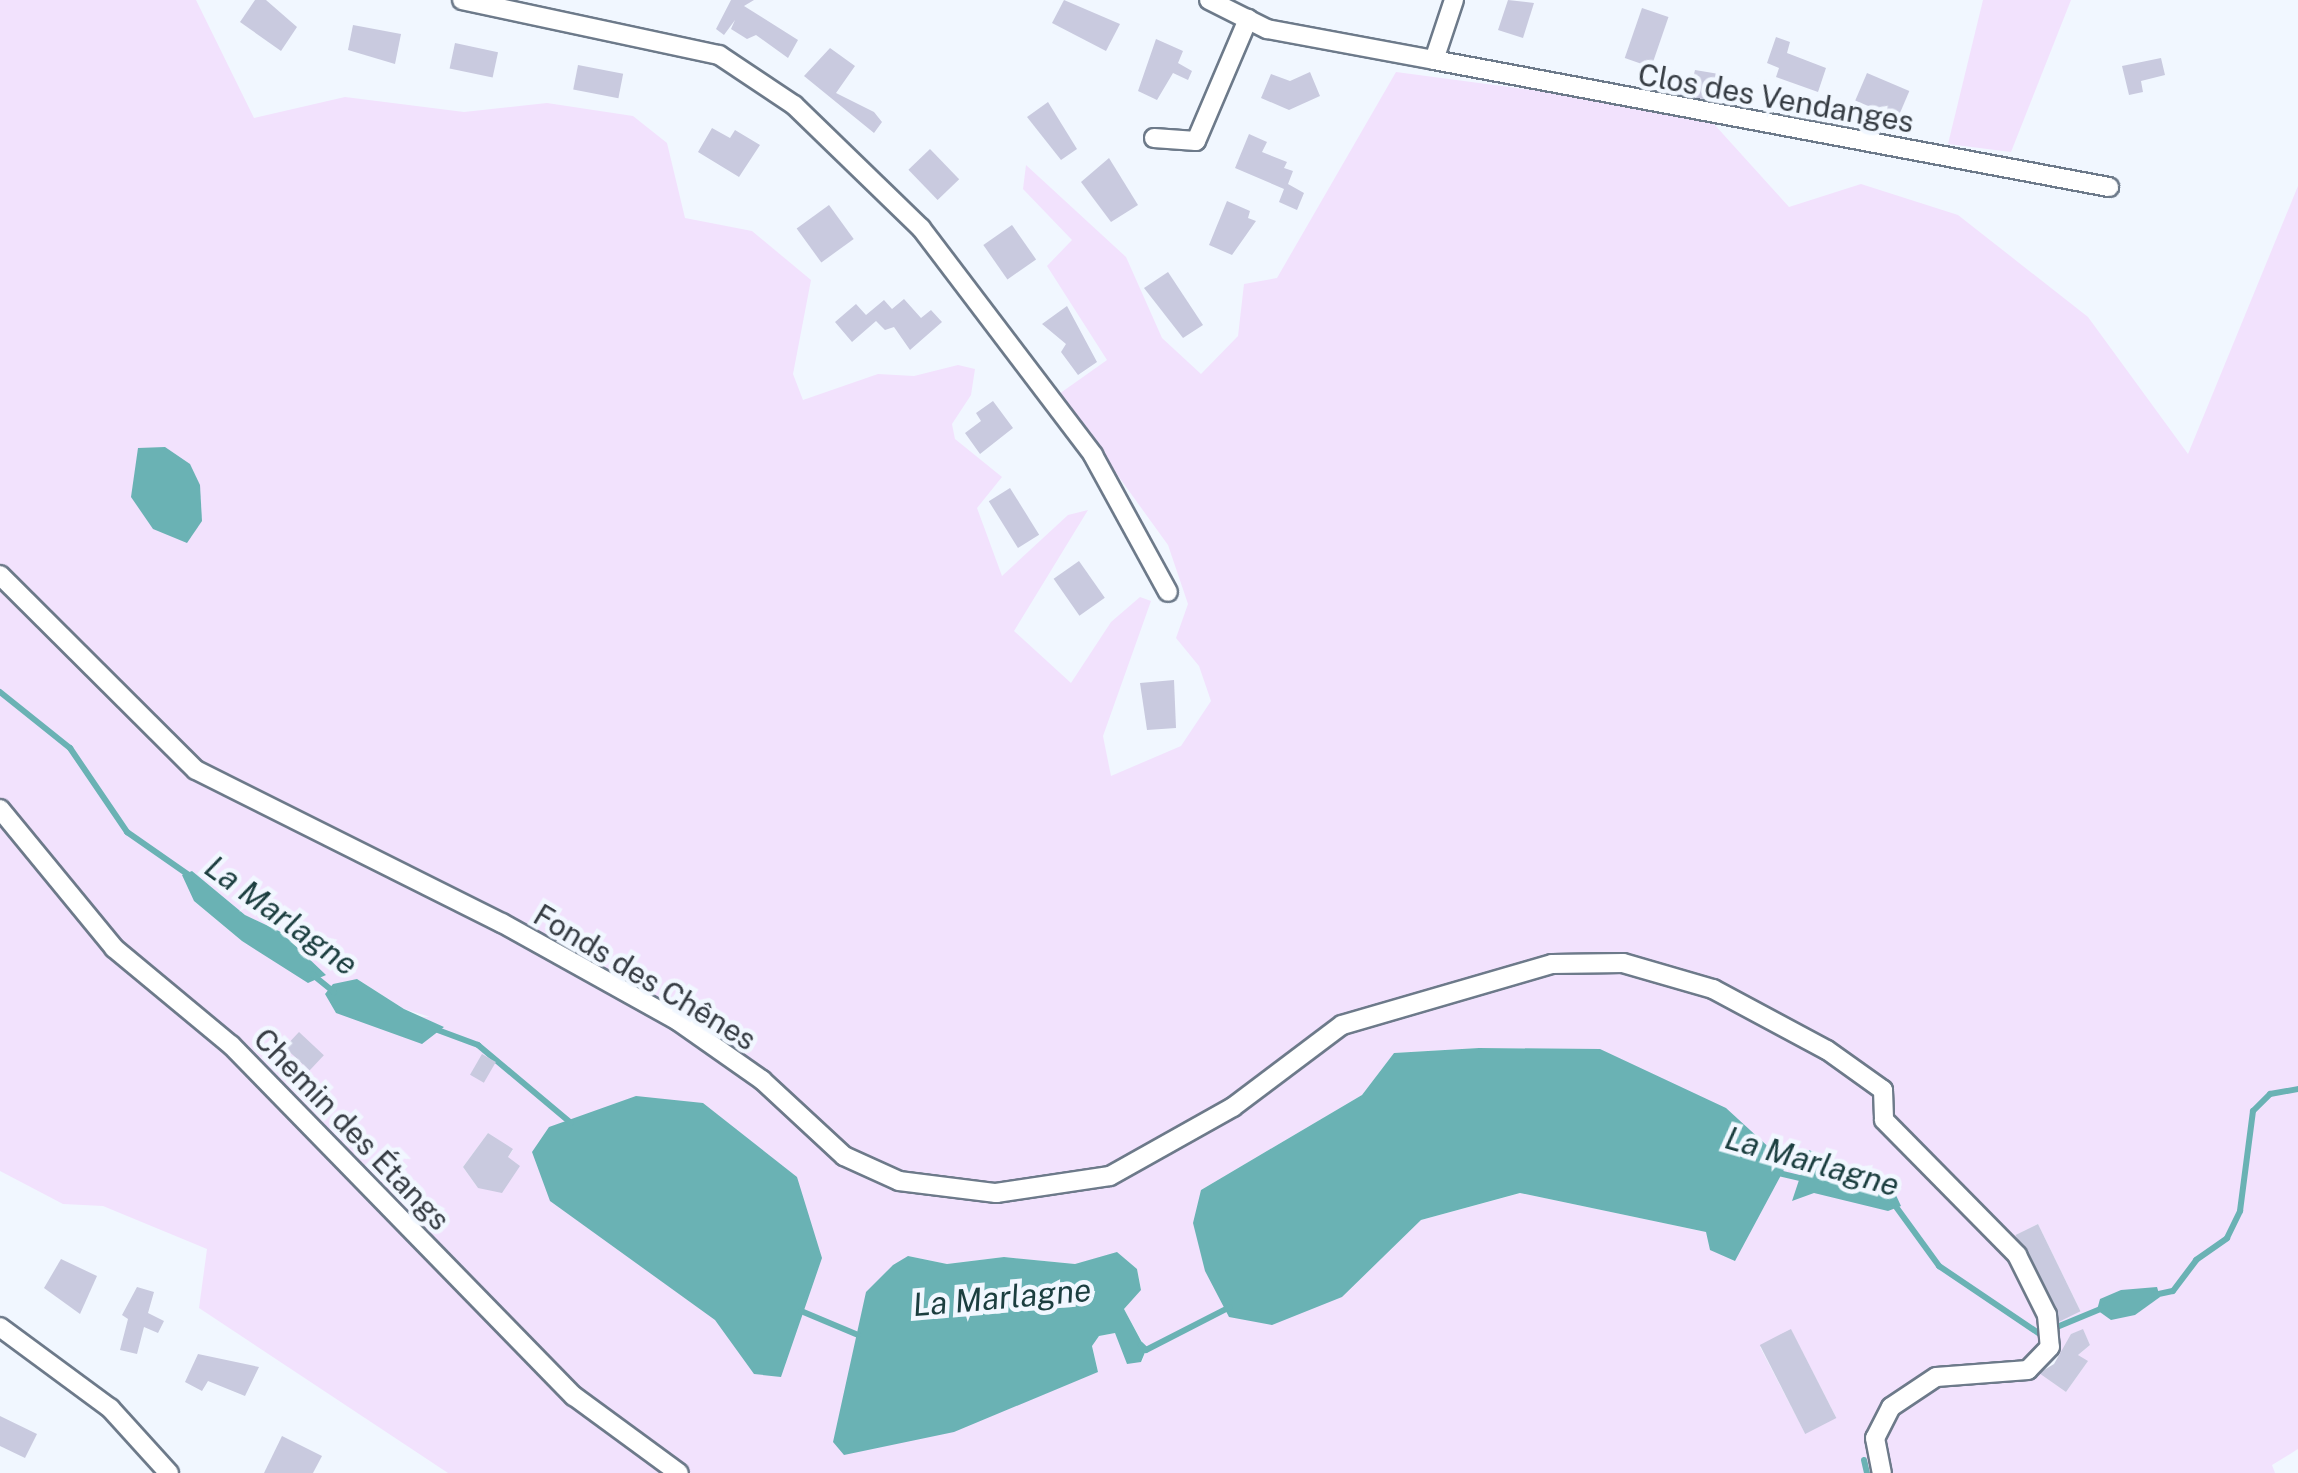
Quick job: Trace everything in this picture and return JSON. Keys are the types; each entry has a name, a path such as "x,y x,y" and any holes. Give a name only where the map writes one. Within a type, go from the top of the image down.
{"street":[{"path":"462,0 719,55 794,105 920,228 1093,455 1168,592"},
{"name":"Clos des Vendanges","path":"1209,0 1268,30 2109,187"},
{"path":"1434,60 1454,0"},
{"path":"1154,138 1196,141 1248,20"},
{"name":"Fonds des Chênes","path":"0,575 196,770 502,924 678,1021 762,1080 844,1156 899,1181 996,1193 1110,1176 1233,1107 1342,1024 1552,964 1623,962 1713,989 1827,1050 1883,1090 1884,1120 2017,1254 2046,1315 2053,1338 2028,1370 1936,1378 1891,1407 1875,1438 1882,1473"},
{"name":"Chemin des Étangs","path":"0,809 114,948 231,1045 574,1396 679,1473"},
{"path":"0,1327 110,1408 168,1473"}],"shaded area":[{"path":"0,0 196,0 254,118 345,97 464,112 547,103 633,116 667,143 685,218 752,231 811,280 793,374 803,400 878,374 914,376 958,365 975,369 971,395 952,424 955,439 1002,477 977,508 1002,576 1068,515 1088,510 1014,631 1071,683 1111,622 1140,597 1151,601 1103,736 1111,776 1181,746 1211,701 1199,666 1176,638 1188,604 1168,545 1059,394 1107,360 1047,266 1072,240 1023,189 1026,165 1126,257 1162,338 1201,374 1238,336 1244,284 1277,278 1396,72 1704,113 1789,207 1861,184 1958,215 2088,317 2188,454 2298,186 2298,1449 2272,1465 2275,1473 448,1473 199,1308 207,1249 103,1206 63,1204 0,1171","holes":["192,871 245,915 281,932 302,951 275,958 242,941 194,901","357,979 404,1009 430,1017 336,1013 325,993","1479,1048 1599,1049 1759,1211 1734,1261 1706,1232 1521,1193 1421,1220 1341,1297 1201,1190 1362,1095 1394,1053","488,1133 513,1150 487,1187 478,1188 463,1167","2038,1224 2080,1310 2058,1321 2016,1235","1117,1253 1137,1269 1141,1289 1124,1309 1146,1349 1142,1362 1115,1333 1099,1336 1092,1345 1098,1372 908,1256 947,1264 1004,1257 1075,1264","1791,1330 1836,1417 1805,1433 1760,1347","2083,1330 2090,1345 2078,1355 2087,1362 2066,1392 2040,1373 2069,1345 2071,1334"]},
{"path":"1983,0 2071,0 2011,152 1948,144"}],"water":[{"path":"165,447 190,464 200,485 202,521 187,543 153,529 131,497 138,448"},
{"path":"192,871 245,915 281,932 326,975 308,983 242,941 194,901 182,875"},
{"path":"357,979 404,1009 444,1027 422,1044 336,1013 325,994 333,984"},
{"path":"1479,1048 1600,1049 1726,1108 1787,1164 1735,1261 1710,1250 1706,1232 1520,1193 1421,1220 1342,1297 1272,1325 1229,1317 1205,1271 1193,1223 1201,1190 1362,1095 1394,1053"},
{"path":"636,1096 703,1103 797,1177 822,1258 781,1377 754,1374 715,1320 550,1201 532,1152 549,1127"},
{"path":"1809,1150 1866,1173 1895,1193 1901,1206 1888,1211 1814,1193 1792,1201"},
{"path":"1117,1252 1137,1269 1141,1290 1124,1309 1146,1350 1141,1362 1127,1364 1115,1333 1099,1336 1092,1346 1098,1372 954,1432 844,1455 833,1442 866,1292 893,1265 908,1256 947,1264 1004,1257 1075,1264"},
{"path":"2157,1287 2160,1297 2135,1315 2111,1320 2097,1310 2100,1299 2121,1290"}],"building":[{"path":"255,0 266,0 297,27 281,51 240,22"},
{"path":"731,0 754,0 744,6 798,40 788,58 756,35 747,39 731,29 735,20 724,35 716,29"},
{"path":"1064,0 1120,24 1106,51 1052,23"},
{"path":"1508,0 1534,3 1523,38 1498,30"},
{"path":"1642,8 1668,17 1651,67 1625,58"},
{"path":"353,25 401,34 395,64 348,50"},
{"path":"1776,37 1790,42 1787,53 1826,68 1818,92 1776,77 1779,68 1767,63"},
{"path":"1156,39 1183,51 1178,63 1192,71 1188,80 1173,73 1157,100 1138,91"},
{"path":"455,43 498,52 493,78 450,68"},
{"path":"830,48 855,66 836,93 874,112 882,122 874,133 804,76"},
{"path":"2161,58 2165,75 2141,81 2143,92 2129,95 2122,66"},
{"path":"578,65 623,74 618,98 573,90"},
{"path":"1695,70 1719,74 1714,107 1669,99 1672,79 1692,82"},
{"path":"1310,72 1320,96 1289,110 1261,98 1271,74 1290,81"},
{"path":"1867,73 1909,91 1898,119 1855,101"},
{"path":"1048,102 1077,149 1061,160 1027,117"},
{"path":"712,128 730,138 735,130 760,145 739,177 698,152"},
{"path":"1249,134 1267,142 1262,152 1287,162 1284,168 1293,171 1288,184 1304,193 1297,210 1279,202 1284,189 1235,168"},
{"path":"930,149 959,179 938,200 908,170"},
{"path":"1109,158 1138,205 1111,222 1081,182"},
{"path":"1227,201 1250,211 1248,218 1256,221 1232,255 1209,245"},
{"path":"829,205 854,239 821,262 797,229"},
{"path":"1012,225 1036,259 1007,279 983,245"},
{"path":"1168,272 1203,325 1183,338 1144,288"},
{"path":"904,299 921,318 931,310 942,322 910,350 894,327 885,330 876,321 852,342 835,322 856,304 866,315 884,300 892,309"},
{"path":"1067,306 1097,362 1078,375 1061,352 1066,344 1042,324"},
{"path":"993,401 1013,428 980,454 965,433 981,421 976,413"},
{"path":"1010,488 1039,535 1018,548 989,501"},
{"path":"1079,561 1105,598 1079,616 1054,579"},
{"path":"1174,680 1176,728 1147,730 1140,683"},
{"path":"299,1032 324,1055 310,1071 285,1047"},
{"path":"482,1054 496,1062 484,1083 470,1075"},
{"path":"488,1133 513,1149 508,1157 520,1166 502,1193 478,1188 463,1167"},
{"path":"2038,1224 2081,1311 2058,1322 2016,1235"},
{"path":"61,1259 97,1276 80,1314 44,1288"},
{"path":"137,1287 154,1292 148,1313 164,1321 158,1333 144,1327 137,1354 120,1350 128,1319 122,1315"},
{"path":"1791,1329 1836,1418 1805,1434 1760,1345"},
{"path":"2083,1329 2090,1345 2078,1355 2088,1361 2066,1392 2039,1373 2054,1364 2071,1334"},
{"path":"198,1354 259,1367 245,1396 208,1381 202,1391 185,1382"},
{"path":"0,1416 37,1434 25,1458 0,1446"},
{"path":"282,1436 322,1456 313,1473 264,1473"}],"waterway":[{"name":"La Marlagne","path":"0,692 70,748 127,832 190,876"},
{"name":"La Marlagne","path":"313,975 334,992"},
{"name":"La Marlagne","path":"435,1029 478,1045 571,1123"},
{"name":"La Marlagne","path":"2154,1295 2173,1291 2196,1260 2227,1238 2240,1211 2253,1111 2270,1094 2298,1089"},
{"name":"La Marlagne","path":"1774,1172 1801,1178"},
{"name":"La Marlagne","path":"1894,1204 1939,1266 2040,1334 2103,1308"},
{"name":"La Marlagne","path":"1141,1345 1146,1350 1230,1307"},
{"name":"La Marlagne","path":"801,1311 858,1335"},
{"path":"1864,1460 1867,1473"}]}
